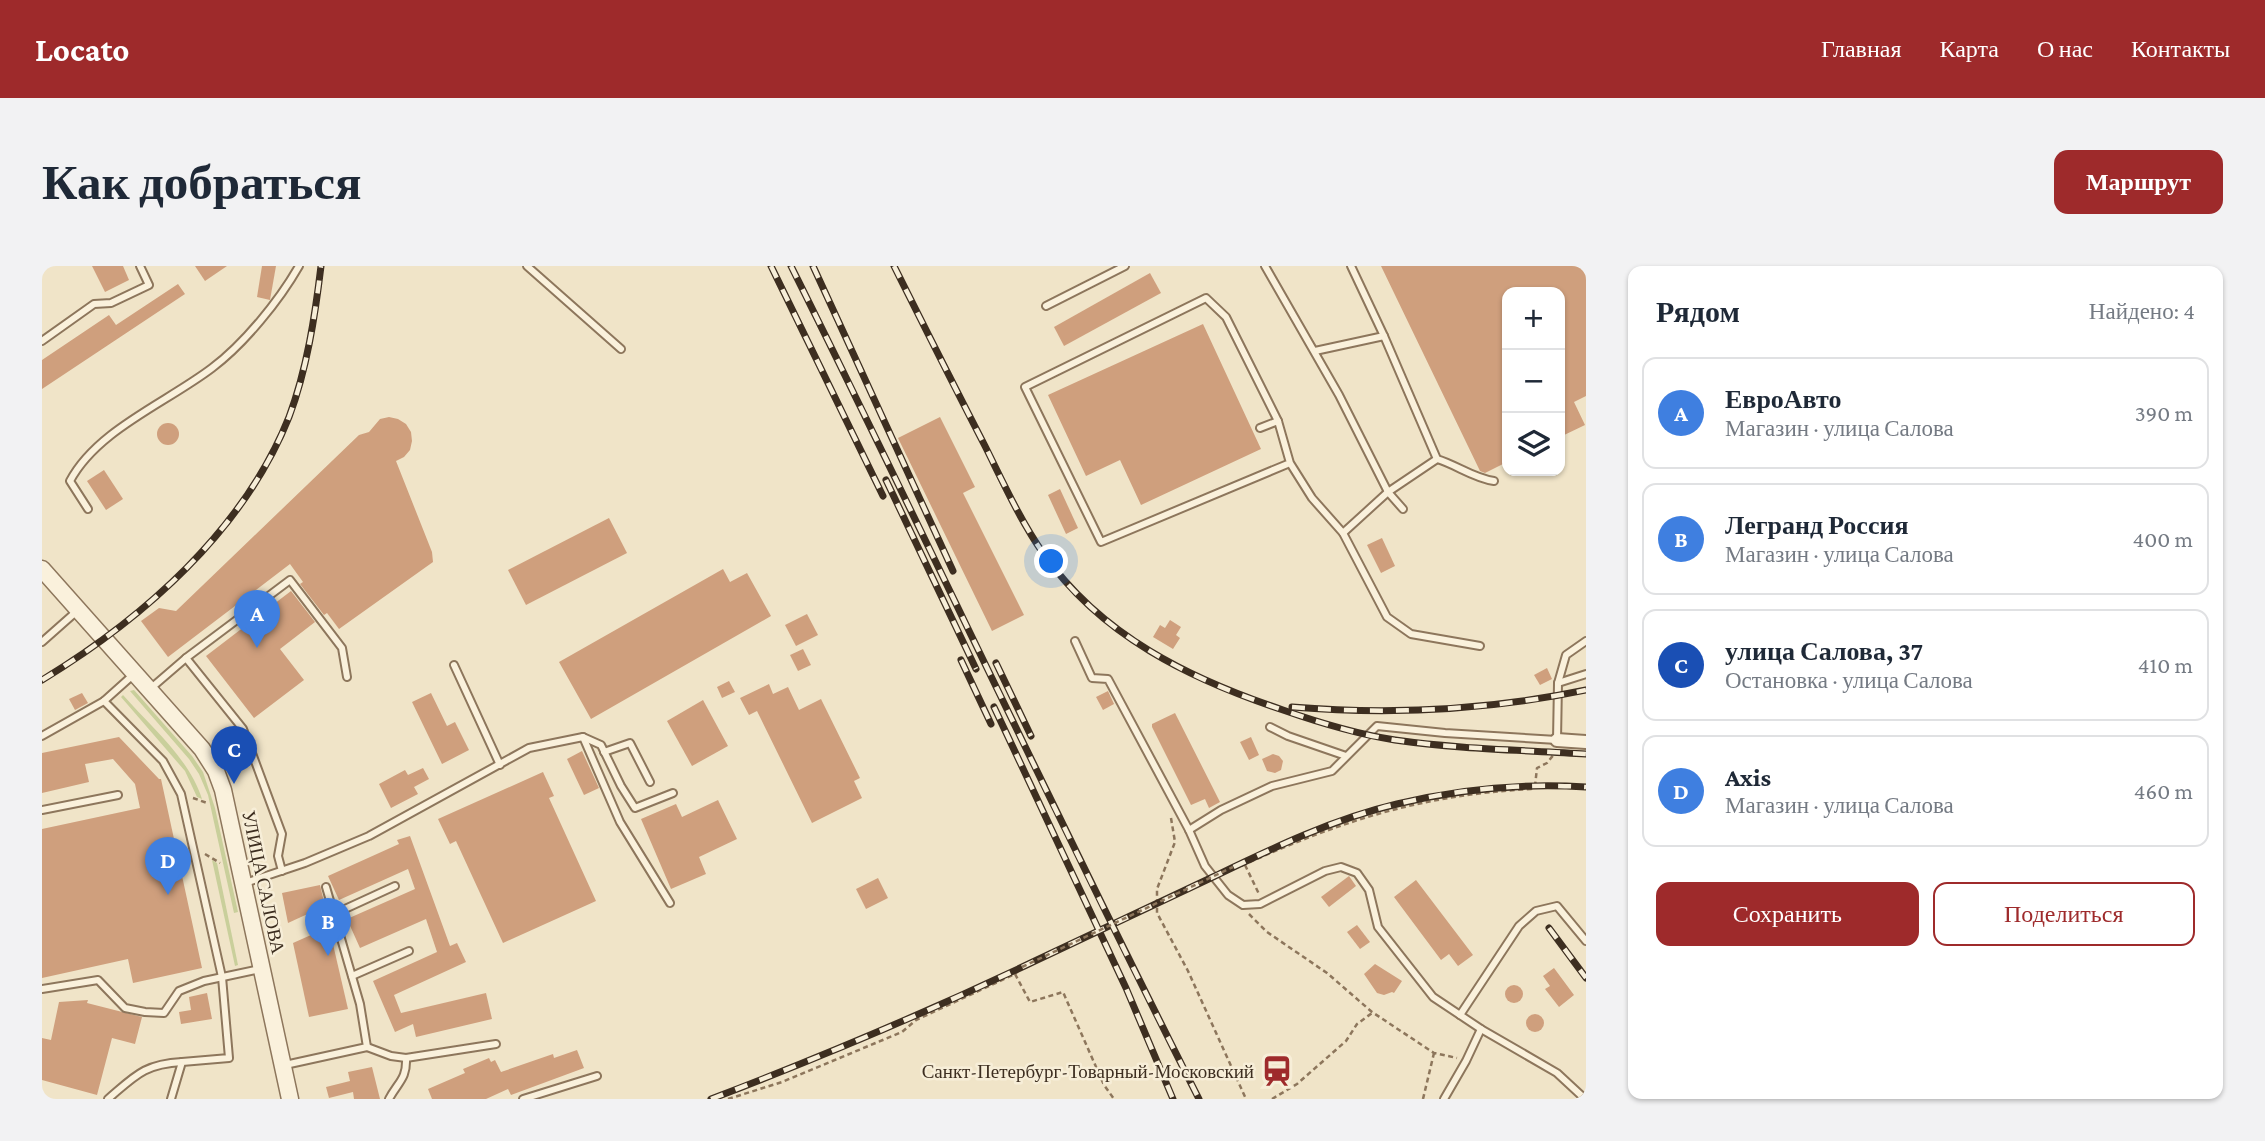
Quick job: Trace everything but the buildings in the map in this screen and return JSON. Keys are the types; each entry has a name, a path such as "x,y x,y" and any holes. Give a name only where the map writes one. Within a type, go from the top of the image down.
{"street":[{"name":"УЛИЦА САЛОВА","path":"42,569 202,749 216,771 223,790 290,1099"},
{"path":"1557,740 1586,742"}],"lane":[{"path":"42,341 94,304 111,303 149,285 140,266"},
{"path":"88,509 70,481 79,463 99,445 233,351 275,304 299,266"},
{"path":"527,266 621,349"},
{"path":"1046,306 1125,266"},
{"path":"1265,266 1315,351 1388,492 1404,509"},
{"path":"1351,266 1437,459"},
{"path":"1290,463 1101,542 1024,387 1206,298 1226,317 1278,421 1290,463 1312,498 1343,533 1387,617 1411,634 1480,646"},
{"path":"1315,351 1384,336"},
{"path":"1261,428 1278,421"},
{"path":"1343,533 1388,492 1437,459 1452,463 1479,479 1494,481"},
{"path":"149,690 186,658 290,580 342,648 347,677"},
{"path":"42,642 78,610"},
{"path":"1075,641 1092,678 1108,679 1189,830 1205,866 1228,895 1243,905 1260,904 1325,871 1341,867 1357,873 1369,890 1378,927 1433,997 1556,1073 1585,1099"},
{"path":"1189,830 1221,810 1272,786 1332,771 1377,726 1557,740 1558,683 1566,655 1586,641"},
{"path":"186,658 243,729 282,834 278,856 282,871"},
{"path":"454,665 500,765"},
{"path":"42,736 104,702 134,674"},
{"path":"1558,683 1586,674"},
{"path":"104,702 163,761 181,794 222,977 229,1058 164,1063 141,1070 108,1099"},
{"path":"1270,727 1346,756"},
{"path":"243,883 282,871 369,836 529,748 583,737 601,745 635,808 673,793"},
{"path":"583,737 620,822 670,903"},
{"path":"604,752 630,743 650,782"},
{"path":"42,810 118,795"},
{"path":"334,914 395,886"},
{"path":"326,887 360,1004 367,1048"},
{"path":"1460,1015 1519,926 1536,911 1557,906 1586,941"},
{"path":"352,976 409,951"},
{"path":"42,989 98,980 125,1008 164,1013 179,991 262,968"},
{"path":"1444,1099 1481,1029"},
{"path":"283,1065 367,1048 407,1058 496,1044"},
{"path":"389,1099 404,1078 407,1058"},
{"path":"171,1099 182,1062"},
{"path":"523,1099 597,1076"}],"path":[{"path":"729,1099 782,1082 902,1032 916,1020 1015,974 1022,967 1233,867 1245,865 1307,837 1395,808 1482,792 1531,789 1535,786 1537,768 1554,756 1557,740"},
{"path":"181,794 207,803"},
{"path":"1173,801 1171,823 1175,842 1157,889 1157,913 1188,971 1246,1099"},
{"path":"193,848 220,863"},
{"path":"1245,865 1259,894"},
{"path":"1243,905 1251,919 1304,960 1326,973 1372,1012 1434,1054 1466,1060"},
{"path":"1015,974 1030,1002 1063,992 1104,1085 1114,1099"},
{"path":"1272,1099 1297,1084 1346,1041 1357,1024 1372,1012"},
{"path":"1423,1099 1434,1054"}],"green space":[{"path":"134,690 203,772 215,808 238,912 234,913 208,795 199,774 130,691"},
{"path":"123,695 179,757 202,799 197,797 185,771 121,697"},
{"path":"212,860 217,863 238,965 235,966"}],"railway":[{"path":"42,680 80,656 153,599 187,568 218,534 246,497 270,458 295,399 309,342 321,266"},
{"path":"771,266 883,496"},
{"path":"791,266 1199,1099"},
{"path":"813,266 953,571"},
{"path":"894,266 1012,501 1043,553 1066,582 1120,631 1181,669 1214,684 1339,728 1419,743 1586,754"},
{"path":"886,480 976,669"},
{"path":"961,660 991,724"},
{"path":"996,663 1031,736"},
{"path":"1292,707 1366,711 1440,709 1513,702 1586,690"},
{"path":"994,707 1126,988 1173,1099"},
{"path":"711,1099 916,1015 1327,826 1373,810 1444,794 1514,787 1586,787"},
{"path":"1549,928 1586,978"}],"place":[{"name":"ЕвроАвто","path":"257,648"},
{"name":"улица Салова, 37","path":"234,784"},
{"name":"Axis","path":"168,895"},
{"name":"Легранд Россия","path":"328,956"},
{"name":"Санкт-Петербург-Товарный-Московский","path":"1277,1071"}]}
